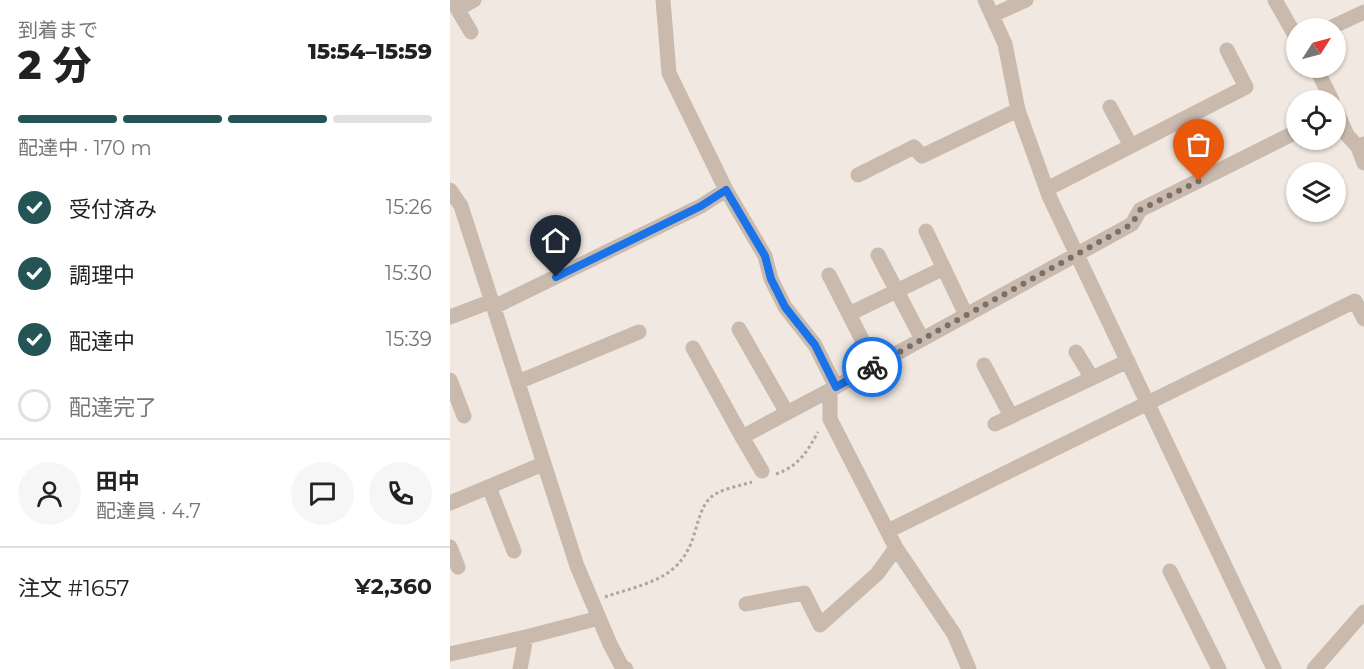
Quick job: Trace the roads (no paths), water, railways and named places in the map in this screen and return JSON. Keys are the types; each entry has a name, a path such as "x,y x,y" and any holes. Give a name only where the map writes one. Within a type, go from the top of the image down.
{"street":[{"path":"471,32 455,5 474,0"},
{"path":"663,0 669,73 726,190 765,256 771,279 785,307 815,345 833,388 830,419 896,548 954,634 969,669"},
{"path":"985,0 1005,44 1018,110 1047,189 1269,668"},
{"path":"993,15 1026,0"},
{"path":"1275,0 1286,19"},
{"path":"1346,20 1364,12"},
{"path":"1047,189 1246,87 1227,50"},
{"path":"1110,107 1131,146"},
{"path":"858,175 914,147 922,156 1018,110"},
{"path":"1346,133 1361,146 1364,163"},
{"path":"742,437 1132,224 1140,210 1286,137"},
{"path":"450,190 461,206 543,464 592,602 621,665 627,669"},
{"path":"450,317 493,304 701,206 726,190"},
{"path":"926,231 966,315"},
{"path":"878,255 922,339"},
{"path":"849,314 944,268"},
{"path":"829,275 875,365"},
{"path":"888,531 1149,405 1164,394 1355,301 1364,319"},
{"path":"739,329 787,413"},
{"path":"518,382 639,332"},
{"path":"693,348 763,476"},
{"path":"1076,351 1092,378"},
{"path":"995,424 1128,361"},
{"path":"984,365 1011,417"},
{"path":"450,380 464,416"},
{"path":"450,503 543,464"},
{"path":"489,487 514,551"},
{"path":"450,547 458,567"},
{"path":"746,604 804,593 820,625 876,573 896,548"},
{"path":"1170,571 1219,669"},
{"path":"1314,669 1364,612"},
{"path":"450,654 599,618"},
{"path":"520,669 526,637"}]}
